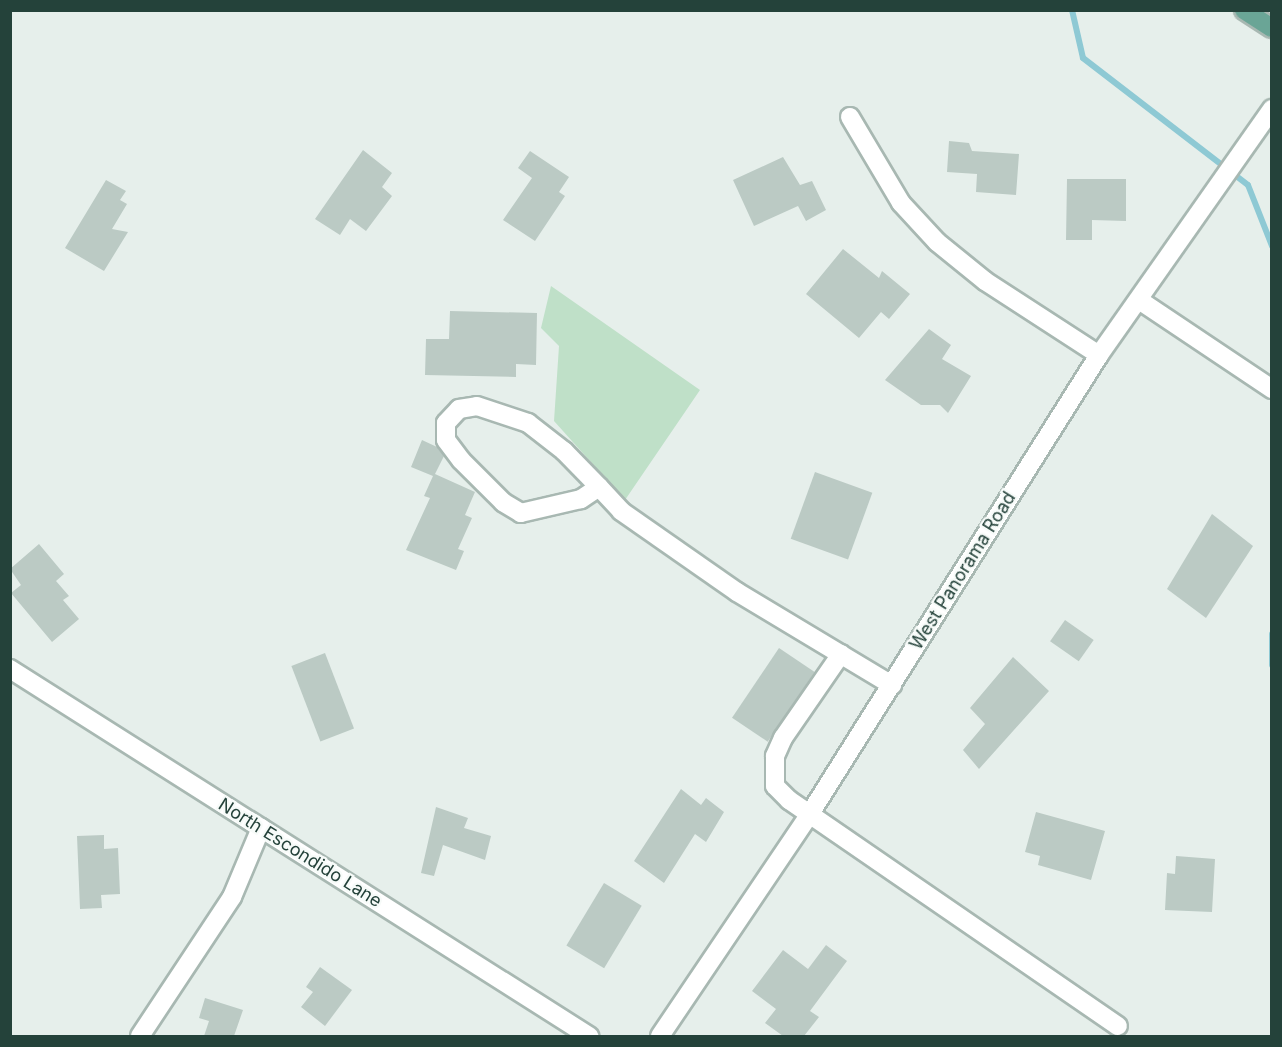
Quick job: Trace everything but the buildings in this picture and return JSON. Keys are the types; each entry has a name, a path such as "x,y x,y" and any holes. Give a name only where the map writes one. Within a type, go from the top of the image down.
{"main road":[{"path":"1244,10 1272,28"}],"street":[{"name":"West Panorama Road","path":"660,1036 811,813 1099,355 1272,110"},
{"path":"850,117 902,203 937,242 985,281 1099,355"},
{"path":"1139,300 1272,389"},
{"path":"599,487 581,499 521,513 503,502 461,460 446,440 446,423 459,409 477,406 510,415 544,435 599,487 621,511 689,558 892,685"},
{"path":"841,654 775,756 775,786 1118,1026"},
{"name":"North Escondido Lane","path":"10,669 589,1036"},
{"path":"140,1036 232,897 261,828"}],"green space":[{"path":"551,286 700,390 625,500 554,421 559,346 541,328"}],"waterway":[{"path":"1072,10 1083,58 1248,185 1272,246"},
{"path":"1272,634 1272,665"}]}
